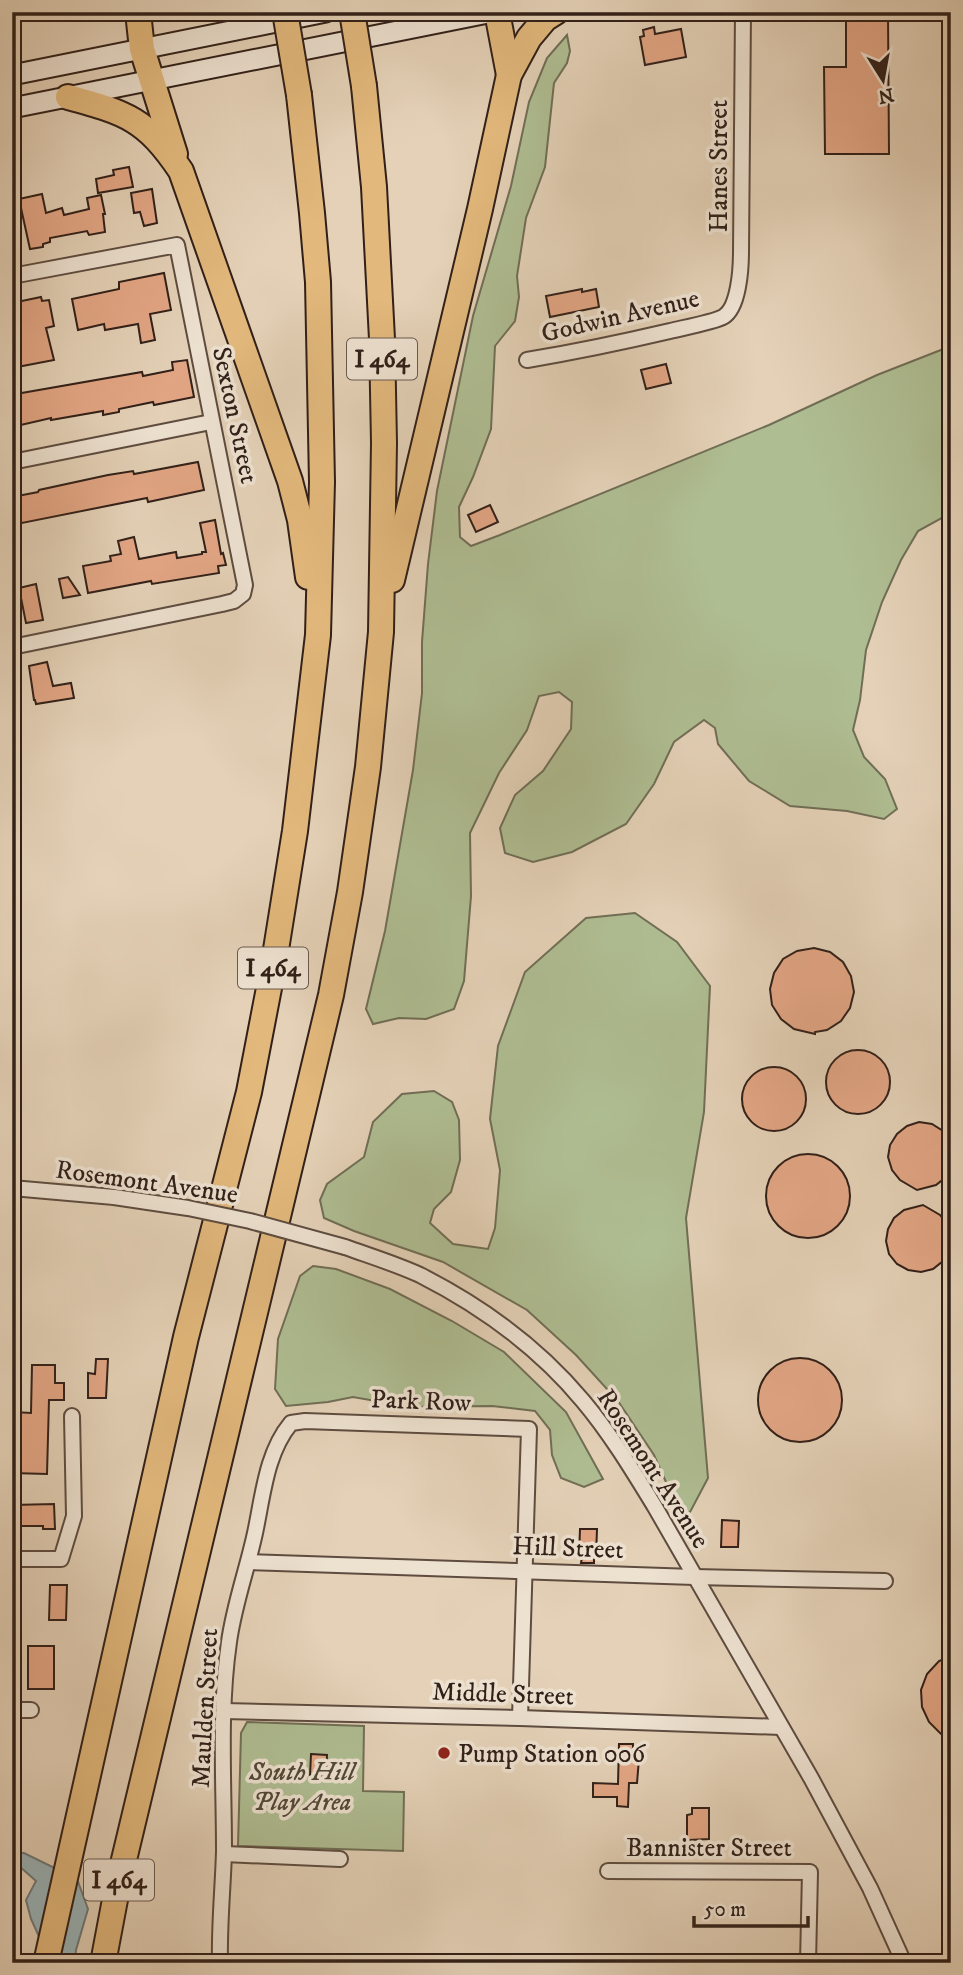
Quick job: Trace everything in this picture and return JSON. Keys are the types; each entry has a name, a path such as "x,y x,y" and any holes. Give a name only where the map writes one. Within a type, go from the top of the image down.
{"highway":[{"path":"138,12 142,49 181,171 290,481 305,550 315,665"},
{"name":"I 464","path":"46,1963 186,1337 249,1092 287,886 315,665 321,537 318,282 299,95 285,12"},
{"name":"I 464","path":"103,1963 138,1798 331,995 350,892 368,767 381,632 384,457 382,339 375,211 364,86 352,12"},
{"path":"495,12 509,75"},
{"path":"381,632 509,75 529,38 545,19 556,12"},
{"path":"68,97 129,116 152,133 181,171"}],"main road":[{"path":"12,75 326,12"},
{"path":"12,108 495,12"}],"street":[{"name":"Hanes Street","path":"724,317 735,296 741,264 743,12"},
{"name":"Sexton Street","path":"12,276 177,245 245,585 243,594 234,601 12,647"},
{"name":"Godwin Avenue","path":"527,360 595,349 724,317"},
{"path":"12,462 211,422"},
{"name":"Rosemont Avenue","path":"12,1188 114,1198 188,1209 250,1221 345,1247 418,1275 450,1292 510,1331 560,1375 584,1402 627,1462 811,1778 870,1888 904,1963"},
{"path":"12,1559 61,1559 74,1516 72,1416"},
{"name":"Park Row","path":"291,1423 305,1421 529,1429 525,1570"},
{"name":"Maulden Street","path":"220,1963 224,1854 224,1712 229,1642 269,1467 279,1437 291,1423"},
{"name":"Hill Street","path":"249,1562 885,1581"},
{"path":"520,1718 525,1570"},
{"path":"12,1710 30,1710"},
{"name":"Middle Street","path":"224,1712 781,1727"},
{"path":"224,1854 340,1859"},
{"name":"Bannister Street","path":"608,1871 810,1872 808,1963"}],"green space":[{"path":"567,35 570,51 567,63 554,83 545,167 526,218 517,276 519,297 515,321 495,346 491,429 459,507 460,537 471,546 500,535 769,425 877,375 951,346 951,513 918,531 882,602 866,650 853,730 864,757 885,779 897,809 884,819 847,811 790,806 749,781 718,744 715,728 704,720 674,742 654,784 626,824 572,852 533,862 505,853 500,828 515,795 543,771 571,729 572,702 559,692 539,696 527,730 499,773 470,833 471,896 464,981 454,1009 426,1019 399,1018 373,1024 366,1009 385,931 413,770 422,693 422,642 428,564 437,491 473,316 511,186 529,102 547,58"},
{"path":"635,913 677,942 710,986 704,1112 686,1218 708,1478 689,1514 678,1509 654,1455 618,1401 576,1355 527,1310 443,1262 324,1218 320,1200 327,1184 364,1157 373,1122 402,1094 434,1091 452,1102 459,1120 460,1160 451,1192 434,1209 430,1223 453,1244 488,1249 495,1228 500,1170 490,1119 498,1046 525,972 586,918"},
{"path":"313,1266 336,1269 390,1289 504,1352 566,1412 603,1479 584,1487 561,1478 552,1455 550,1430 535,1411 492,1406 410,1407 353,1397 286,1406 275,1389 278,1339 300,1276"},
{"name":"South Hill Play Area","path":"247,1722 364,1726 363,1791 404,1792 403,1851 238,1846 241,1733"}],"water":[{"path":"12,1853 24,1853 77,1879 88,1909 75,1963 51,1963 31,1919 26,1900 36,1881 18,1865 12,1865"}],"building":[{"path":"888,13 889,154 825,154 824,67 846,67 846,14"},
{"path":"654,27 655,34 681,29 686,57 645,65 640,37 644,36 643,30"},
{"path":"129,167 133,187 98,193 96,179 114,175 113,170"},
{"path":"152,189 157,223 144,226 140,212 134,213 131,193"},
{"path":"42,194 46,213 62,208 64,215 89,209 87,198 101,195 105,232 89,235 87,231 50,238 50,242 43,244 43,247 30,249 19,199"},
{"path":"164,273 171,310 150,314 155,340 141,343 138,324 105,330 104,324 78,330 72,299 119,289 119,282"},
{"path":"582,289 582,292 596,289 599,307 550,317 546,296"},
{"path":"41,297 42,301 49,300 54,326 46,328 54,360 12,368 12,303"},
{"path":"187,360 194,397 154,405 153,402 103,415 103,411 51,418 12,427 12,396 16,394 142,372 143,376 173,370 172,362"},
{"path":"666,364 671,383 646,389 641,370"},
{"path":"198,462 204,490 148,502 147,498 22,523 12,508 12,497 39,490 108,475 133,471 134,474"},
{"path":"490,505 498,522 476,532 468,515"},
{"path":"215,520 221,554 223,553 226,565 218,566 219,573 152,584 151,581 88,593 83,566 111,561 110,556 121,554 118,541 134,537 139,559 176,552 177,558 202,554 206,552 200,523"},
{"path":"68,577 80,595 63,598 59,579"},
{"path":"36,584 43,620 26,623 19,588"},
{"path":"47,662 53,686 71,683 74,698 36,704 29,666"},
{"path":"814,948 830,952 843,962 851,976 854,992 850,1008 841,1021 815,1034 794,1029 781,1019 772,1005 770,989 774,973 783,959 797,951"},
{"path":"852,1050 864,1050 881,1059 888,1070 888,1094 881,1105 864,1114 852,1114 840,1109 831,1100 826,1088 826,1076 831,1064 840,1055"},
{"path":"768,1067 780,1067 797,1076 804,1087 804,1111 797,1122 780,1131 768,1131 756,1126 747,1117 742,1105 742,1093 747,1081 756,1072"},
{"path":"919,1122 932,1124 943,1131 951,1141 951,1169 936,1185 917,1190 900,1180 892,1170 888,1157 890,1145 897,1134 907,1126"},
{"path":"808,1154 824,1157 838,1166 847,1180 850,1196 847,1212 838,1226 824,1235 808,1238 792,1235 778,1226 769,1212 766,1196 769,1180 778,1166 792,1157"},
{"path":"923,1205 940,1215 948,1225 951,1242 950,1250 943,1261 933,1269 921,1272 908,1270 897,1264 889,1254 886,1241 894,1218 904,1210"},
{"path":"792,1358 808,1358 824,1365 835,1376 842,1392 839,1416 830,1430 808,1442 792,1442 776,1435 765,1424 758,1408 758,1392 765,1376 776,1365"},
{"path":"96,1359 108,1359 106,1398 88,1398 88,1373 95,1374"},
{"path":"32,1365 55,1365 55,1383 64,1383 64,1400 49,1400 47,1474 12,1473 14,1412 31,1413"},
{"path":"54,1504 55,1529 43,1529 43,1526 12,1526 12,1505"},
{"path":"722,1520 739,1521 738,1547 721,1547"},
{"path":"580,1529 597,1529 594,1563 581,1563"},
{"path":"50,1585 67,1585 66,1620 49,1620"},
{"path":"28,1646 54,1646 54,1689 28,1689"},
{"path":"951,1656 951,1738 941,1734 929,1722 922,1707 921,1690 927,1674 939,1661"},
{"path":"619,1744 640,1747 637,1783 629,1783 628,1807 617,1806 617,1797 593,1797 593,1783 618,1784"},
{"path":"311,1754 327,1755 326,1777 310,1776"},
{"path":"692,1808 709,1808 709,1839 689,1840 687,1837 687,1815 692,1814"}],"place":[{"name":"Pump Station 006","path":"444,1753"}]}
